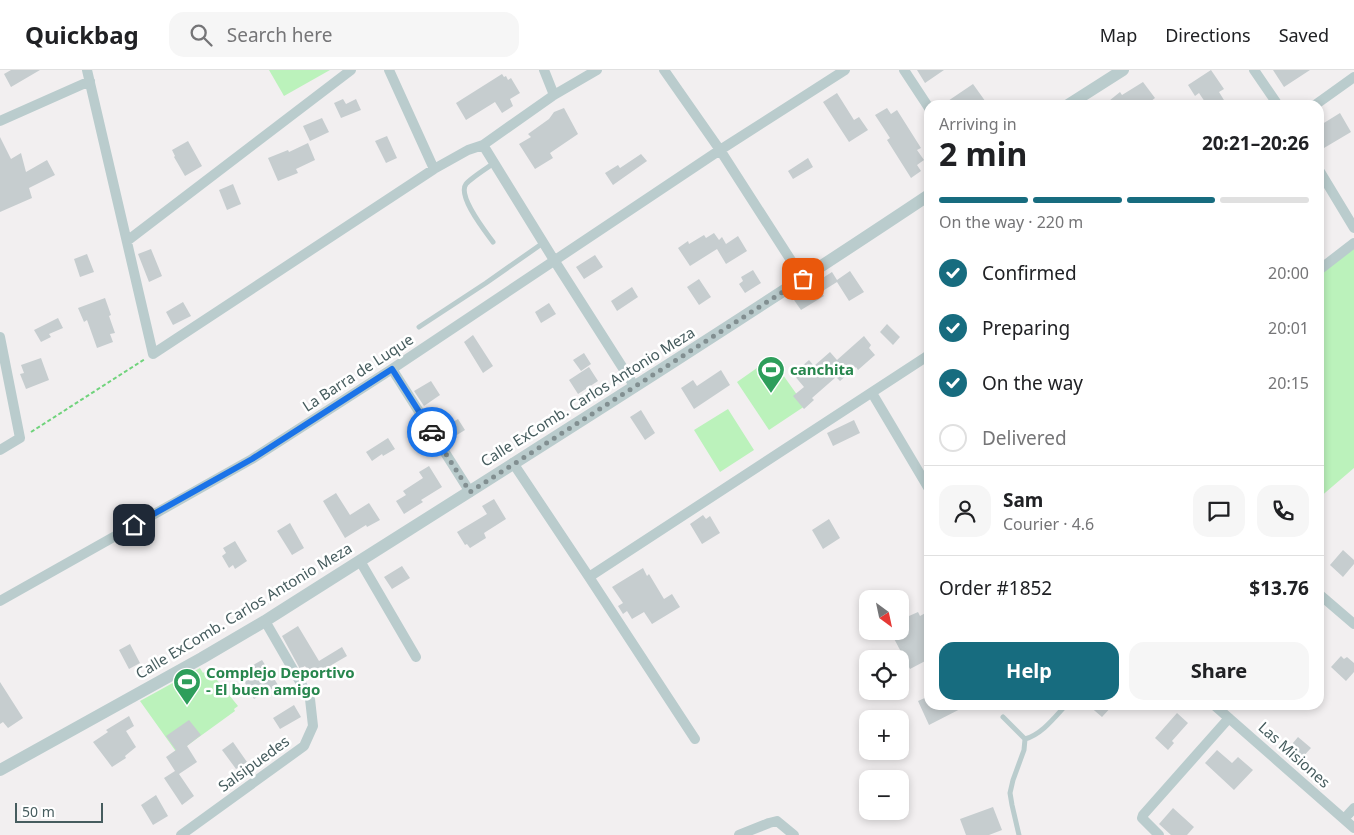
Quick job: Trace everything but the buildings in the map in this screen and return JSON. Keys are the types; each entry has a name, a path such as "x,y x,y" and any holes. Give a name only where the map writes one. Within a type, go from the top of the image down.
{"street":[{"path":"127,241 351,70"},
{"path":"389,70 434,169"},
{"path":"544,70 554,95"},
{"path":"0,121 88,75 153,354 434,169 468,150 482,145 554,95 597,70"},
{"path":"664,70 720,150 803,279"},
{"name":"La Barra de Luque","path":"0,601 252,459 392,369 720,150 845,70"},
{"path":"904,70 924,100"},
{"path":"1076,100 1122,70"},
{"path":"1254,70 1275,100"},
{"path":"1322,100 1354,77"},
{"path":"482,145 635,387"},
{"path":"1324,178 1354,228"},
{"name":"Calle ExComb. Carlos Antonio Meza","path":"0,770 265,621 635,387 924,199"},
{"path":"1324,266 1354,243"},
{"path":"0,337 20,438 0,450"},
{"path":"589,577 924,359"},
{"path":"392,369 470,492"},
{"path":"872,393 924,481"},
{"path":"513,463 695,740"},
{"path":"360,561 416,657"},
{"path":"1324,598 1354,624"},
{"name":"Salsipuedes","path":"180,835 304,746 313,726 310,699 265,621"},
{"name":"Las Misiones","path":"1220,710 1354,828"},
{"path":"1159,835 1142,818 1229,718"},
{"path":"1344,819 1354,808"},
{"path":"739,835 774,821 778,821 794,835"}],"lane":[{"path":"493,242 466,201 463,191 466,184 494,163"},
{"path":"418,327 544,243"},
{"path":"1025,739 1033,737 1061,710"},
{"path":"1003,717 1025,739"},
{"path":"1019,835 1010,792 1024,750 1025,739"}],"path":[{"path":"20,438 153,354"}],"green space":[{"path":"269,70 330,70 284,96"},
{"path":"1354,246 1354,468 1324,494 1324,268"},
{"name":"canchita","path":"771,358 805,406 769,430 737,382"},
{"path":"728,409 754,450 720,472 694,430"},
{"name":"Complejo Deportivo - El buen amigo","path":"200,668 203,673 208,669 238,706 234,709 235,711 177,753 140,701"}],"way so far":[{"path":"432,432 470,492 803,279"}],"place":[{"name":"canchita","path":"771,394"},
{"name":"Complejo Deportivo - El buen amigo","path":"187,706"}],"route":[{"path":"134,525 252,459 392,369 432,432"}]}
